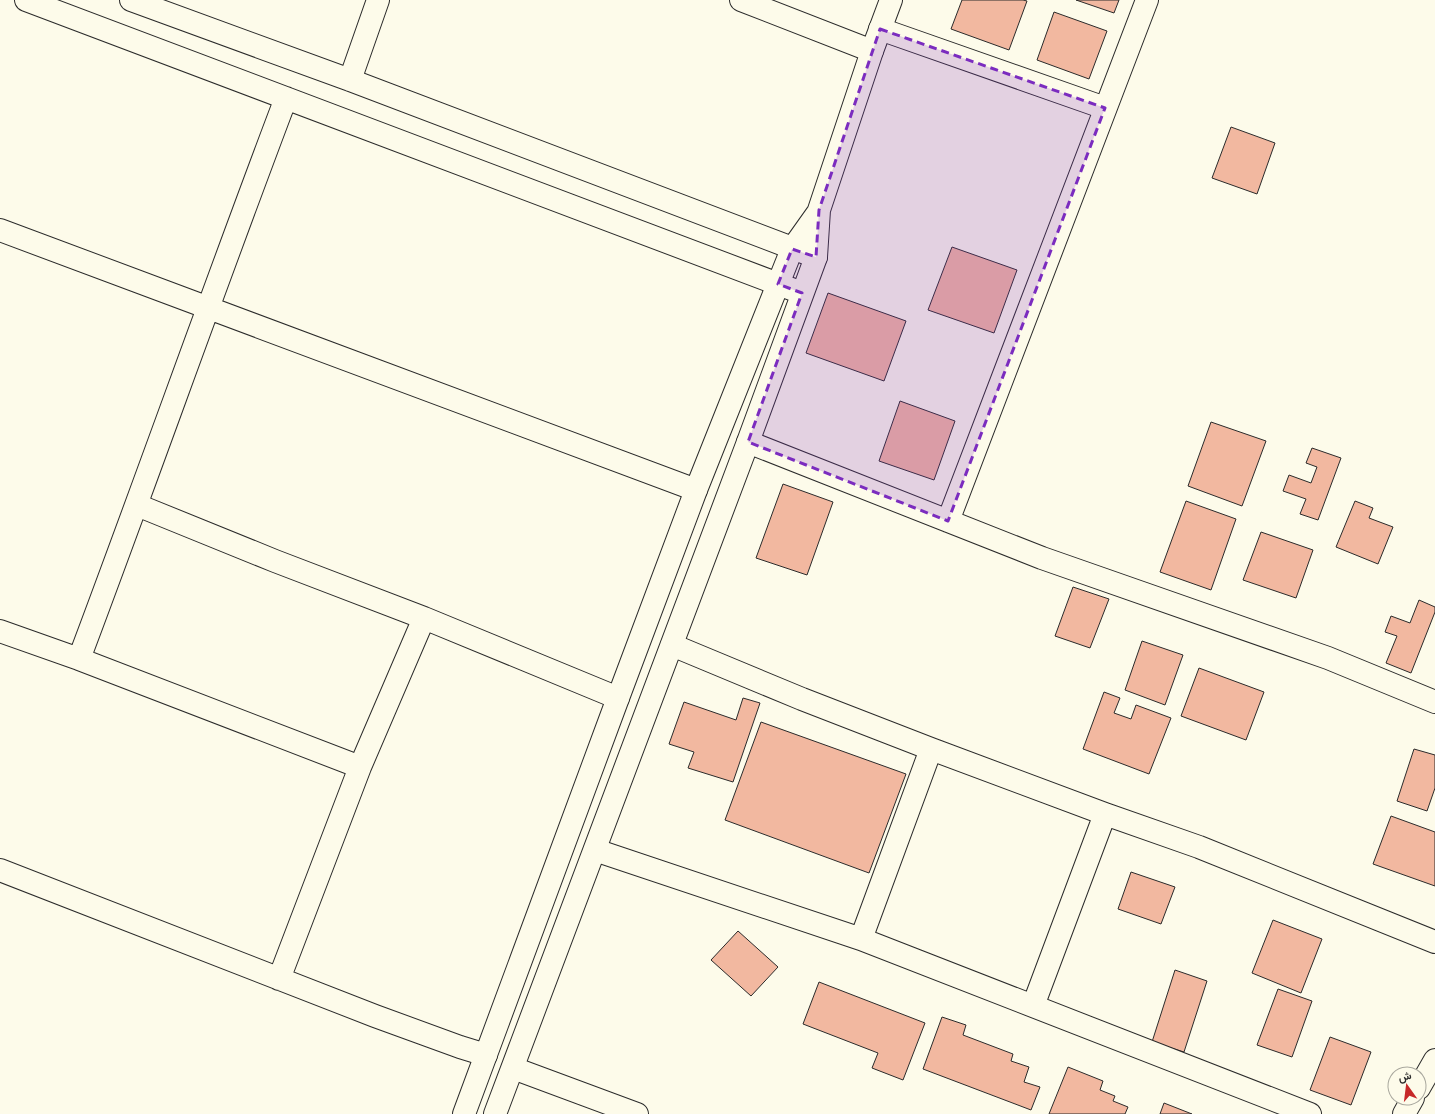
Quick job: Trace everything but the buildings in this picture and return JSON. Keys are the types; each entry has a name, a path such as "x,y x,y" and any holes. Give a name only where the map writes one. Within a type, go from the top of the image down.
{"street":[{"path":"26,0 802,293"},
{"path":"131,0 350,80 816,257"},
{"path":"350,80 378,0"},
{"path":"741,0 872,51"},
{"path":"495,1114 672,645 816,257 819,210 872,51 892,0"},
{"path":"948,521 1147,0"},
{"path":"880,29 1106,108"},
{"path":"80,659 286,98"},
{"path":"464,1114 696,490 792,249 819,210"},
{"path":"2,236 208,307 696,490"},
{"path":"748,442 1042,558 1328,658 1435,702"},
{"path":"137,505 275,561 424,618 618,698"},
{"path":"279,979 360,767 424,618"},
{"path":"0,631 80,659 360,767"},
{"path":"672,645 802,699 1105,814 1199,847 1435,942"},
{"path":"861,939 931,749"},
{"path":"1033,1006 1105,814"},
{"path":"595,850 861,939 1310,1114"},
{"path":"0,870 279,979 460,1047 486,1055"},
{"path":"1427,1074 1435,1060"},
{"path":"513,1068 637,1114"}],"highlighted area":[{"path":"880,29 1105,108 948,521 748,442 802,293 778,284 792,249 816,257 819,210"}]}
